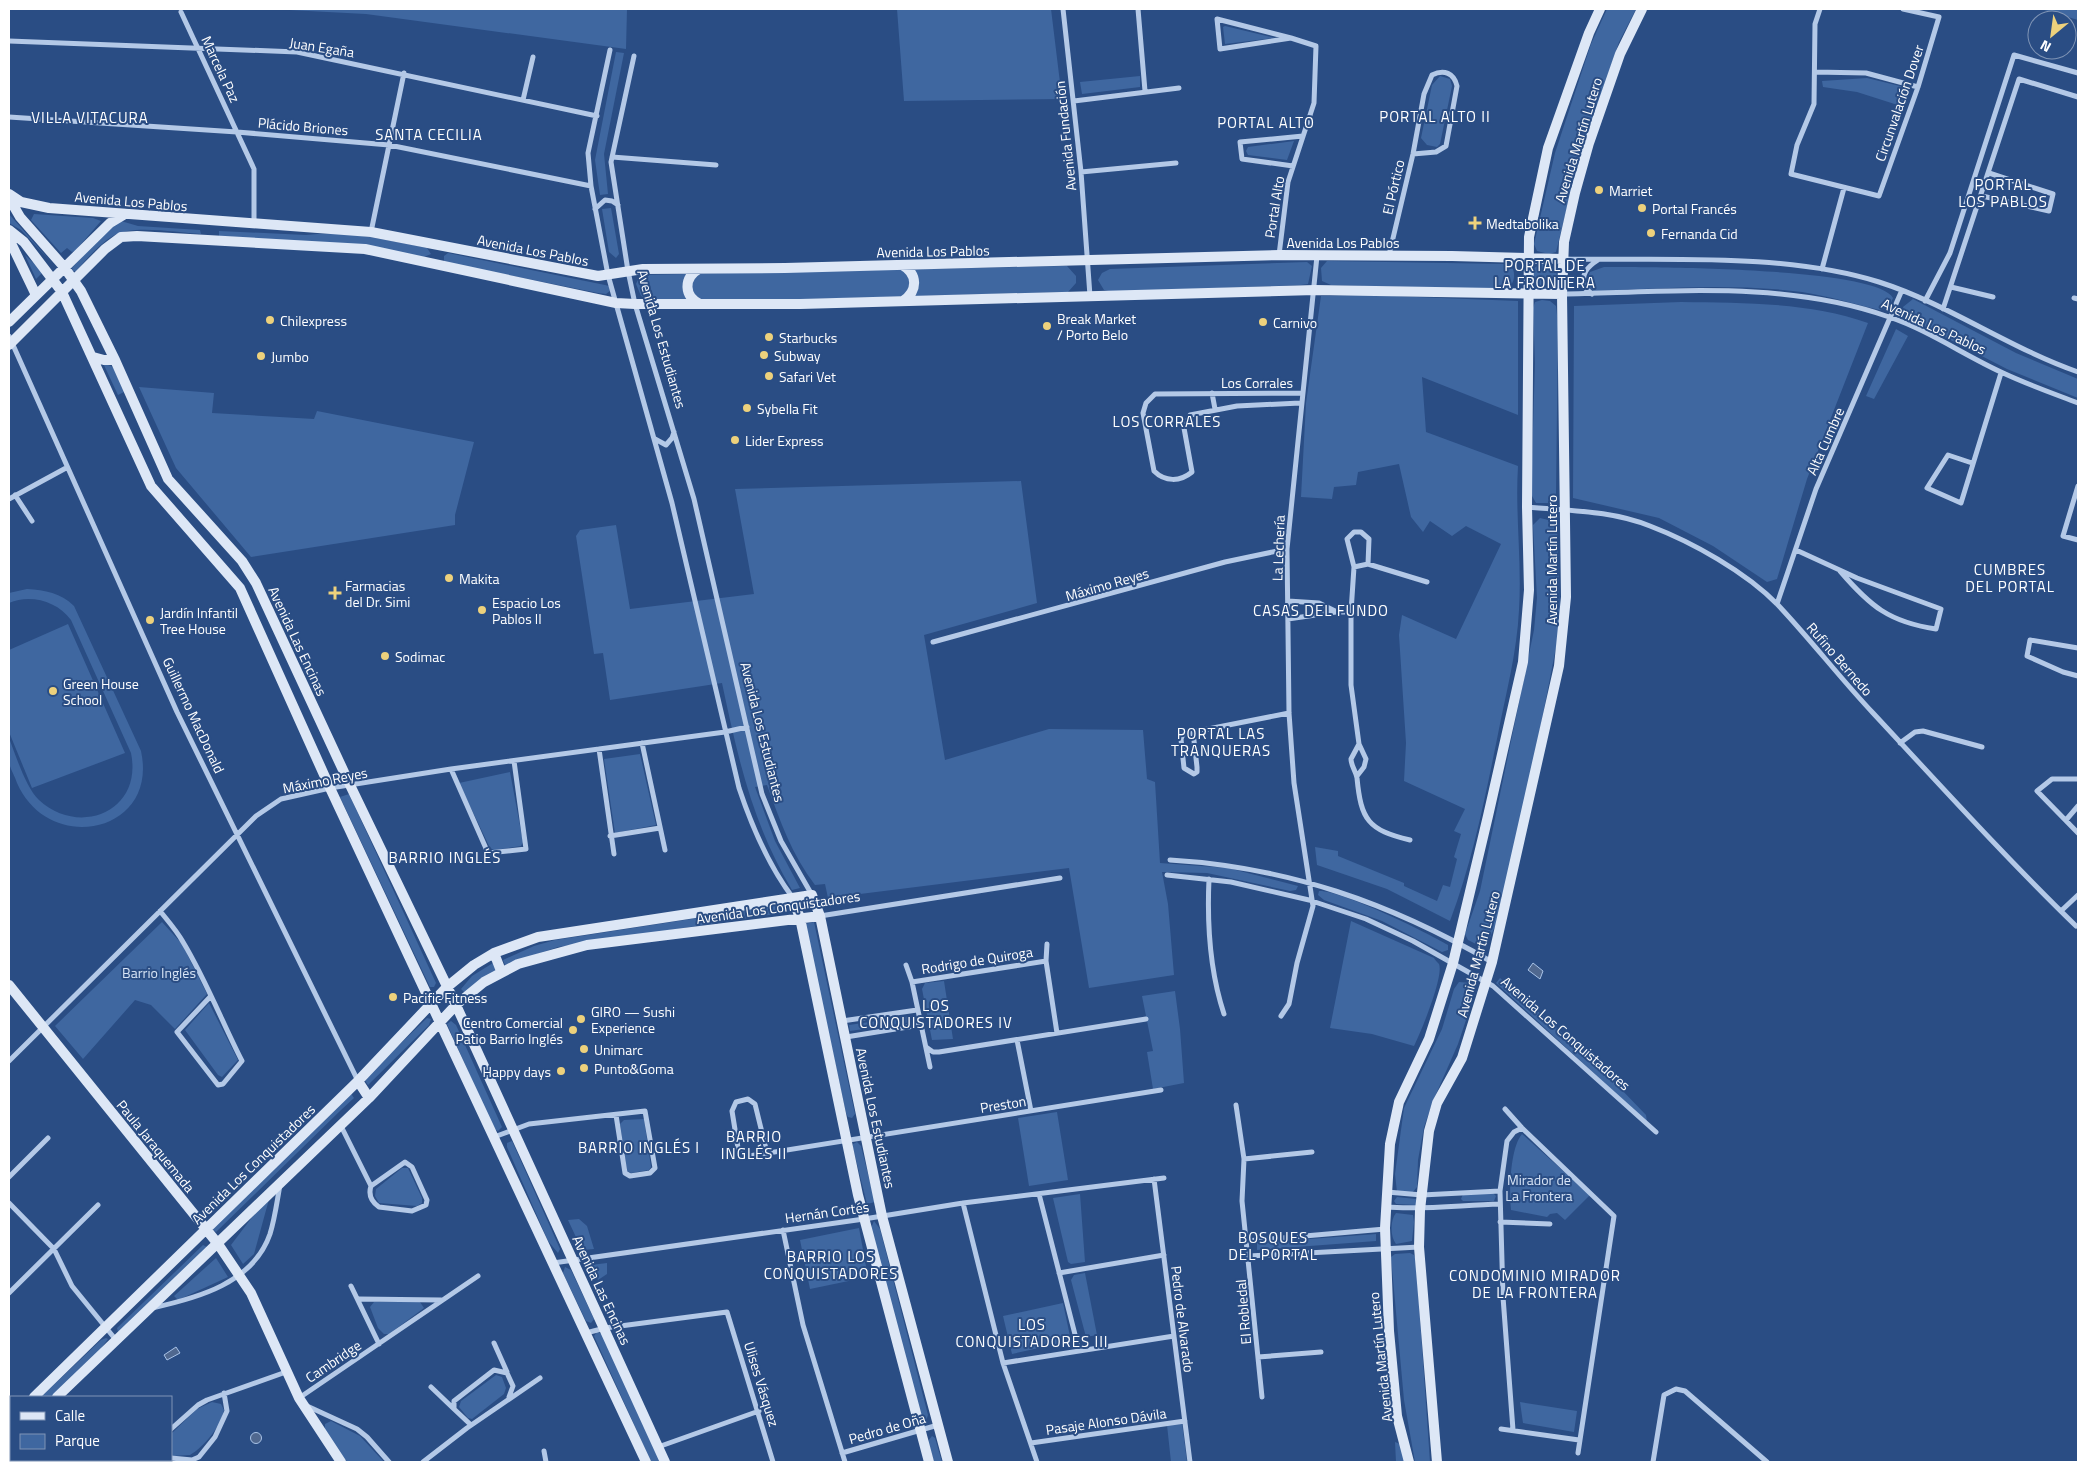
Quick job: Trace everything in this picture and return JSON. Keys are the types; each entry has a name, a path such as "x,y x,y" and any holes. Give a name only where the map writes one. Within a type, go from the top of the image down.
{"street":[{"name":"Avenida Fundación","path":"1063,9 1074,101 1088,261"},
{"path":"1138,9 1145,91"},
{"name":"Avenida Martín Lutero","path":"1409,1462 1396,1406 1389,1331 1385,1228 1390,1144 1400,1102 1429,1040 1458,943 1506,742 1526,643 1530,590 1527,506 1528,259 1536,201 1546,156 1589,33 1600,9"},
{"name":"Avenida Martín Lutero","path":"1436,1462 1419,1247 1420,1210 1431,1120 1437,1103 1462,1058 1492,962 1530,800 1562,649 1566,597 1562,259 1571,208 1589,143 1620,54 1642,9"},
{"name":"Circunvalación Dover","path":"1820,9 1814,24 1816,72 1814,104 1797,145 1791,174 1878,196 1918,87 1939,18 1903,9"},
{"name":"Marcela Paz","path":"181,12 200,49 254,169 254,224"},
{"path":"1217,19 1226,21 1291,38 1220,49 1217,19"},
{"name":"Portal Alto","path":"1278,256 1288,182 1314,103 1316,46 1291,38"},
{"name":"Juan Egaña","path":"9,41 297,52 596,116"},
{"path":"610,50 588,160 608,276 672,504 725,732 748,815 776,876 793,899 800,918 864,1219 929,1462"},
{"path":"1925,300 1950,253 2014,54 2078,73"},
{"name":"Avenida Los Estudiantes","path":"634,56 612,157 628,271 694,500 762,794 778,834 812,895 820,916 867,1136 882,1216 948,1462"},
{"path":"523,100 533,57"},
{"path":"1816,72 1866,73 1918,87"},
{"name":"El Pórtico","path":"1389,255 1429,78 1436,73 1448,73 1454,78 1457,86 1446,146 1436,152 1413,154"},
{"path":"371,232 404,74"},
{"path":"2007,75 2078,97"},
{"path":"1943,310 1982,196 2018,79"},
{"path":"1074,101 1179,88"},
{"name":"Plácido Briones","path":"9,117 237,132 389,145 591,186"},
{"path":"1293,166 1242,159 1240,142 1303,136"},
{"path":"612,157 716,165"},
{"path":"1081,172 1176,163"},
{"path":"1982,196 2049,211 2053,194 1989,174"},
{"path":"1822,270 1844,188"},
{"name":"Avenida Los Pablos","path":"9,196 20,202 49,208 371,232 589,276 608,276 628,271 1278,256 1389,255 1734,262 1822,270 1868,279 1925,300 2008,343 2078,372"},
{"name":"Avenida Las Encinas","path":"9,196 28,227 74,280 115,360 168,480 248,569 456,1005 665,1462"},
{"path":"595,208 605,200 612,201 618,205"},
{"path":"9,322 110,223 119,216 129,214"},
{"path":"208,221 208,240"},
{"path":"9,230 24,242 62,292 151,486 240,588 330,788 646,1462"},
{"name":"Avenida Los Pablos","path":"10,341 105,249 121,237 136,236 365,249 616,303 636,304 903,301 1315,290 1527,294 1717,291 1778,294 1857,307 1891,317 2001,373 2078,403"},
{"path":"9,239 36,295"},
{"name":"La Lechería","path":"1313,901 1308,881 1294,783 1289,713 1287,549 1300,403 1315,290 1317,256"},
{"path":"1593,294 1584,287 1583,276 1589,266 1598,260"},
{"path":"1088,261 1090,296"},
{"path":"902,265 910,270 914,283 912,292 903,301"},
{"path":"699,269 689,278 687,287 690,296 700,304"},
{"path":"1951,287 1993,297"},
{"name":"Alta Cumbre","path":"1777,604 1816,489 1902,290"},
{"name":"Guillermo MacDonald","path":"10,341 177,712 358,1081 369,1098"},
{"path":"92,357 115,360"},
{"path":"1972,463 1948,455 1927,488 1961,502 2001,373"},
{"name":"Los Corrales","path":"1300,403 1258,404 1215,409 1190,415 1186,420 1184,428 1192,472 1183,478 1172,480 1162,478 1154,471 1144,413 1149,399 1160,393 1302,393"},
{"name":"Los Corrales","path":"1212,393 1215,409"},
{"path":"654,439 666,445 674,432"},
{"path":"9,499 66,468"},
{"path":"2078,486 2076,504 2063,536 2078,540"},
{"path":"15,495 32,521"},
{"name":"Rufino Bernedo","path":"1527,506 1565,508 1605,514 1651,526 1723,563 1777,604 1840,678 1900,743 2029,881 2076,926"},
{"path":"1357,776 1366,761 1365,753 1359,744 1351,685 1351,612 1354,567 1347,539 1354,532 1361,532 1369,539 1368,564"},
{"name":"Máximo Reyes","path":"933,642 1225,562 1287,549"},
{"path":"1796,550 1840,571 1941,609 1936,629 1906,623 1884,613 1865,600 1840,571"},
{"path":"1354,567 1368,564 1428,582"},
{"path":"230,575 248,569"},
{"path":"1288,601 1319,603 1336,612"},
{"path":"1288,619 1336,612 1351,612"},
{"path":"2078,648 2030,640 2027,656 2056,670 2078,676"},
{"path":"294,706 314,709"},
{"path":"1193,732 1197,767 1197,772 1194,774 1184,768 1181,740 1183,734 1193,732 1289,713"},
{"name":"Máximo Reyes","path":"9,1061 237,835 261,812 281,799 330,788 451,769 642,744 747,727"},
{"path":"1900,743 1915,732 1923,731 1982,747"},
{"path":"642,744 665,850"},
{"path":"1359,744 1350,759 1357,776 1359,804 1372,824 1391,835 1410,840"},
{"path":"600,749 610,836 614,854"},
{"path":"451,769 488,853 526,849 514,761"},
{"path":"2078,778 2052,779 2037,791 2078,832"},
{"path":"2066,820 2078,806"},
{"path":"610,836 660,828"},
{"name":"Avenida Los Conquistadores","path":"1170,860 1234,865 1308,881 1373,904 1458,943 1492,962"},
{"name":"Avenida Los Conquistadores","path":"1167,875 1210,879 1313,901 1366,919 1452,962 1486,982 1543,1029 1656,1132"},
{"name":"Avenida Los Conquistadores","path":"58,1396 369,1098 456,1005 470,992 501,971 536,957 587,945 820,916 1060,878"},
{"path":"1210,879 1210,930 1217,993 1224,1014"},
{"name":"Avenida Los Conquistadores","path":"35,1396 358,1081 447,986 474,965 494,953 538,937 812,895"},
{"path":"2061,911 2078,895"},
{"path":"1281,1016 1289,1004 1313,901"},
{"path":"160,911 183,942 242,1061 223,1084 218,1085 177,1032 210,997"},
{"path":"1047,944 1046,961 1057,1033"},
{"path":"494,953 501,971"},
{"name":"Rodrigo de Quiroga","path":"912,982 1046,961"},
{"path":"906,965 912,982 930,1067"},
{"name":"Paula Jaraquemada","path":"9,985 218,1244 260,1310 286,1372 301,1401 341,1462"},
{"path":"842,1021 917,1010"},
{"path":"926,1047 936,1053 1146,1018"},
{"path":"846,1037 920,1025"},
{"path":"1017,1040 1031,1111"},
{"name":"Preston","path":"767,1152 755,1104 748,1100 736,1102 732,1111 740,1153 749,1156 847,1138 1161,1090"},
{"name":"El Robledal","path":"1236,1105 1244,1159 1242,1201 1262,1397"},
{"path":"1505,1109 1522,1128 1614,1216 1578,1453"},
{"path":"494,1137 530,1124 616,1114 645,1111 655,1168 650,1172 630,1176 625,1173 616,1114"},
{"path":"340,1125 371,1186 372,1199 384,1210 416,1210 425,1207 427,1202 412,1167 407,1162 401,1164 371,1186"},
{"path":"1512,1430 1502,1297 1500,1191 1507,1141 1514,1132 1522,1128"},
{"path":"9,1177 48,1138"},
{"path":"1244,1159 1312,1152"},
{"name":"Hernán Cortés","path":"553,1263 864,1219 962,1203 1164,1178"},
{"name":"Pedro de Alvarado","path":"1154,1179 1190,1462"},
{"path":"149,1309 174,1304 231,1282 240,1276 258,1258 270,1234 281,1181"},
{"path":"1387,1192 1422,1195 1500,1191"},
{"path":"1457,1192 1457,1205"},
{"path":"1039,1194 1079,1350"},
{"path":"9,1203 54,1249 72,1286 116,1340"},
{"path":"962,1203 1003,1363 1037,1462"},
{"path":"1386,1207 1420,1210 1457,1205 1500,1204"},
{"path":"9,1293 98,1205"},
{"path":"1500,1222 1550,1224"},
{"path":"1246,1241 1385,1228"},
{"path":"783,1230 803,1325 845,1462"},
{"path":"1248,1256 1419,1247"},
{"path":"1059,1274 1164,1255"},
{"name":"Cambridge","path":"301,1401 379,1344 478,1276"},
{"name":"Cambridge","path":"351,1286 359,1299 379,1344"},
{"path":"359,1299 442,1300"},
{"name":"Ulises Vásquez","path":"605,1328 727,1312 759,1411 773,1462"},
{"path":"586,1333 605,1328"},
{"path":"1003,1363 1174,1336"},
{"path":"494,1343 513,1386 507,1400"},
{"path":"1258,1357 1321,1352"},
{"path":"454,1409 454,1401 457,1398 491,1372 500,1370 507,1373"},
{"path":"172,1428 198,1405 224,1393 286,1372"},
{"path":"423,1462 471,1425 540,1378"},
{"path":"431,1387 471,1425"},
{"path":"1660,1462 1653,1461 1664,1395 1676,1389 1684,1391 1767,1462"},
{"path":"172,1458 192,1460 199,1456 215,1438 227,1411 224,1393"},
{"path":"301,1401 357,1429 367,1436 390,1462"},
{"path":"658,1447 759,1411"},
{"name":"Pasaje Alonso Dávila","path":"1030,1443 1184,1421"},
{"name":"Pedro de Oña","path":"842,1452 938,1425"},
{"path":"1501,1429 1579,1440"},
{"path":"544,1451 546,1462"}],"green space":[{"path":"270,9 627,9 626,49 366,14"},
{"path":"897,9 1051,9 1062,99 904,101"},
{"path":"1607,9 1636,9 1619,42 1579,159 1556,252 1549,254 1537,251 1534,244 1555,153 1591,44"},
{"path":"2041,9 2078,9 2078,20 2077,10"},
{"path":"1223,27 1275,38 1225,44"},
{"path":"616,52 624,53 604,154 608,194 600,195 595,160"},
{"path":"1140,76 1140,87 1082,94 1080,82"},
{"name":"PORTAL ALTO II","path":"1440,76 1450,79 1452,86 1440,144 1437,147 1427,145 1421,138 1432,85"},
{"path":"1867,78 1904,87 1909,93 1904,107 1857,92 1823,87 1822,81"},
{"path":"1294,141 1287,160 1248,155 1246,151 1248,147"},
{"path":"611,208 619,254 616,258 609,252 602,209"},
{"path":"9,214 52,263 21,230 9,223"},
{"path":"34,214 93,218 101,221 75,251 72,252 67,248 61,253 31,220"},
{"path":"121,221 138,226 200,230 201,234 156,230 122,232 103,243 76,271 73,271 72,268 95,242 107,230"},
{"path":"219,231 352,235 427,248 431,254 424,257 342,244 219,236"},
{"path":"448,253 605,285 609,286 610,291 606,294 598,293 444,262 444,256"},
{"path":"25,255 43,272 36,279"},
{"path":"1327,261 1505,264 1513,269 1514,276 1512,284 1504,290 1331,285 1322,281 1321,268"},
{"path":"1307,262 1312,266 1308,284 1301,285 1113,292 1104,290 1098,280 1102,273 1110,269"},
{"path":"1544,264 1553,268 1557,277 1553,286 1544,290 1535,286 1531,277 1535,268"},
{"path":"1067,266 1076,276 1076,283 1068,292 656,303 641,296 636,284 640,275"},
{"path":"1604,267 1664,267 1806,275 1847,280 1878,288 1893,298 1889,307 1880,310 1812,294 1776,289 1698,287 1594,291 1588,287 1587,280 1590,272"},
{"path":"1366,295 1518,301 1518,415 1422,377 1426,432 1518,466 1517,502 1520,592 1514,657 1478,829 1450,921 1387,889 1317,865 1315,847 1338,851 1338,856 1404,883 1404,886 1437,901 1443,885 1450,887 1457,859 1454,857 1461,834 1454,831 1465,809 1404,781 1406,743 1399,635 1402,615 1456,639 1501,544 1466,526 1452,536 1430,521 1423,532 1411,517 1399,464 1358,472 1356,485 1334,487 1332,499 1301,497 1306,403 1321,296"},
{"path":"1913,299 2016,353 2078,379 2078,398 2007,369 1906,317 1903,307"},
{"path":"1542,300 1550,301 1556,306 1558,324 1556,494 1552,503 1536,503 1531,494 1535,363 1533,308 1535,302"},
{"path":"1681,302 1799,307 1846,316 1868,323 1807,479 1777,579 1767,582 1713,546 1659,518 1573,498 1574,306"},
{"path":"1896,329 1908,336 1874,399 1866,396"},
{"path":"103,363 113,367 124,392 118,395"},
{"path":"139,387 214,393 212,413 314,419 317,411 474,442 455,515 455,525 251,557 176,468"},
{"path":"1021,481 1037,603 924,635 945,760 1049,729 1143,730 1147,779 1155,782 1160,863 1228,868 1298,886 1296,890 1290,891 1207,873 1162,872 1168,904 1174,975 1089,988 1069,868 828,898 825,884 815,885 793,850 767,785 755,787 775,841 800,888 792,890 766,840 756,815 734,738 722,683 610,700 603,653 594,654 576,536 580,530 616,525 630,609 754,594 735,489"},
{"path":"1540,518 1553,521 1557,527 1560,619 1558,637 1536,750 1497,922 1487,944 1478,945 1468,940 1465,934 1480,891 1534,630 1537,598 1533,525"},
{"name":"Green House School","path":"27,589 52,593 64,598 74,606 141,751 142,779 134,801 118,816 98,825 75,827 52,820 32,806 17,783 10,765 9,738 34,795 55,811 72,817 89,817 104,812 118,804 127,790 132,773 131,753 71,620 58,608 43,601 26,599 9,603 9,593"},
{"name":"Green House School","path":"68,624 125,753 32,788 9,732 9,650"},
{"path":"640,754 656,825 615,833 604,759"},
{"path":"510,772 523,842 521,846 494,850 490,848 459,783"},
{"path":"349,794 436,983 434,987 430,987 340,797"},
{"path":"1319,891 1345,897 1384,913 1448,945 1448,950 1442,952 1382,921 1324,900 1318,895"},
{"path":"786,905 789,912 558,947 505,965 503,960 534,946 555,940"},
{"path":"1351,921 1434,958 1439,964 1440,970 1435,992 1414,1046 1372,1034 1330,1028"},
{"name":"Barrio Inglés","path":"162,922 182,944 207,994 175,1029 151,1005 135,1000 83,1059 55,1026"},
{"path":"814,922 855,1114 852,1118 848,1117 846,1113 805,924"},
{"path":"493,963 496,970 465,993 461,989 472,976"},
{"path":"1500,978 1592,1059 1646,1115 1647,1122 1496,983"},
{"name":"LOS CONQUISTADORES IV","path":"944,981 953,1039 932,1040 922,989 925,983"},
{"path":"1459,982 1471,983 1475,993 1458,1044 1433,1101 1424,1127 1418,1160 1417,1187 1412,1193 1397,1192 1395,1174 1404,1108 1442,1029 1454,989"},
{"path":"1175,991 1184,1083 1153,1089 1147,1052 1153,1051 1142,996"},
{"path":"209,1003 238,1060 222,1077 218,1075 185,1030"},
{"path":"911,1016 915,1018 912,1022 850,1031 849,1025"},
{"path":"427,1018 431,1019 429,1025 368,1085 364,1079"},
{"path":"451,1021 456,1025 502,1127 498,1131 494,1129 447,1024"},
{"path":"350,1092 354,1098 216,1232 211,1228"},
{"path":"1057,1112 1068,1180 1029,1186 1018,1118"},
{"path":"644,1119 651,1167 649,1170 631,1173 627,1171 620,1124 624,1120"},
{"name":"Mirador de La Frontera","path":"1522,1134 1590,1195 1565,1220 1557,1213 1550,1214 1547,1217 1511,1210 1510,1182 1513,1159 1515,1149"},
{"path":"512,1141 560,1249 558,1253 548,1241 507,1147 507,1143"},
{"path":"857,1142 861,1146 875,1202 867,1204 853,1148 853,1144"},
{"path":"402,1168 408,1168 422,1198 422,1203 417,1206 379,1203 375,1196 376,1189"},
{"path":"271,1192 254,1254 243,1264 231,1245"},
{"path":"1493,1193 1496,1196 1494,1201 1463,1201 1461,1199 1463,1194"},
{"path":"1080,1194 1085,1262 1071,1264 1068,1262 1053,1198"},
{"path":"1397,1197 1416,1199 1416,1205 1396,1204 1394,1201"},
{"path":"1396,1213 1413,1215 1412,1241 1396,1244 1394,1241 1392,1224"},
{"path":"579,1219 587,1226 594,1249 582,1250 568,1220"},
{"path":"874,1221 880,1229 928,1415 926,1421 921,1420 871,1228"},
{"name":"BARRIO LOS CONQUISTADORES","path":"859,1228 868,1277 810,1289 800,1240"},
{"path":"1376,1234 1376,1241 1257,1250 1257,1243"},
{"path":"203,1245 207,1247 118,1332 117,1328"},
{"path":"1410,1253 1414,1255 1416,1260 1430,1462 1415,1462 1404,1400 1391,1257 1395,1254"},
{"path":"216,1258 228,1277 178,1300 174,1296"},
{"path":"607,1263 607,1274 598,1280 591,1265"},
{"path":"565,1267 571,1270 594,1319 591,1323 586,1321 563,1273"},
{"path":"1085,1273 1097,1335 1086,1337 1071,1280 1074,1275"},
{"path":"374,1302 420,1302 424,1308 389,1334 384,1334 378,1328 370,1307"},
{"name":"LOS CONQUISTADORES III","path":"1063,1303 1071,1341 1012,1354 1003,1316"},
{"path":"597,1332 602,1334 660,1462 651,1462 594,1336"},
{"path":"108,1339 100,1350 52,1396 42,1396 101,1340"},
{"path":"496,1375 502,1377 506,1388 504,1394 472,1419 468,1418 459,1407 461,1401"},
{"path":"212,1402 221,1404 224,1410 219,1423 201,1447 190,1455 172,1456 172,1433 197,1409"},
{"path":"1520,1402 1577,1411 1574,1432 1523,1423"},
{"path":"331,1421 360,1436 384,1462 347,1462 325,1431 325,1424"},
{"path":"1182,1423 1187,1462 1171,1462 1167,1425"},
{"path":"932,1436 935,1438 942,1462 934,1462 928,1441"},
{"path":"1395,1442 1403,1445 1407,1462 1396,1462"}],"shaded area":[{"path":"1533,963 1543,971 1540,979 1528,970"},
{"path":"176,1347 180,1353 167,1360 164,1355"},
{"path":"254,1433 258,1433 261,1438 260,1442 254,1443 251,1440 251,1436"}],"place":[{"name":"Marriet","path":"1599,190"},
{"name":"Portal Francés","path":"1642,208"},
{"name":"Medtabolika","path":"1475,223"},
{"name":"Fernanda Cid","path":"1651,233"},
{"name":"Chilexpress","path":"270,320"},
{"name":"Carnivo","path":"1263,322"},
{"name":"Break Market / Porto Belo","path":"1047,326"},
{"name":"Starbucks","path":"769,337"},
{"name":"Subway","path":"764,355"},
{"name":"Jumbo","path":"261,356"},
{"name":"Safari Vet","path":"769,376"},
{"name":"Sybella Fit","path":"747,408"},
{"name":"Lider Express","path":"735,440"},
{"name":"Makita","path":"449,578"},
{"name":"Farmacias del Dr. Simi","path":"335,593"},
{"name":"Espacio Los Pablos II","path":"482,610"},
{"name":"Jardín Infantil Tree House","path":"150,620"},
{"name":"Sodimac","path":"385,656"},
{"name":"Green House School","path":"53,691"},
{"name":"Pacific Fitness","path":"393,997"},
{"name":"GIRO — Sushi Experience","path":"581,1019"},
{"name":"Centro Comercial Patio Barrio Inglés","path":"573,1030"},
{"name":"Unimarc","path":"584,1049"},
{"name":"Punto&Goma","path":"584,1068"},
{"name":"Happy days","path":"561,1071"}],"district":[{"name":"PORTAL ALTO II","path":"1435,116"},
{"name":"VILLA VITACURA","path":"90,117"},
{"name":"PORTAL ALTO","path":"1266,122"},
{"name":"SANTA CECILIA","path":"429,134"},
{"name":"PORTAL LOS PABLOS","path":"2003,192"},
{"name":"PORTAL DE LA FRONTERA","path":"1545,274"},
{"name":"LOS CORRALES","path":"1167,421"},
{"name":"CUMBRES DEL PORTAL","path":"2010,578"},
{"name":"CASAS DEL FUNDO","path":"1321,610"},
{"name":"PORTAL LAS TRANQUERAS","path":"1221,742"},
{"name":"BARRIO INGLÉS","path":"445,857"},
{"name":"LOS CONQUISTADORES IV","path":"936,1014"},
{"name":"BARRIO INGLÉS II","path":"754,1144"},
{"name":"BARRIO INGLÉS I","path":"639,1147"},
{"name":"BOSQUES DEL PORTAL","path":"1273,1246"},
{"name":"BARRIO LOS CONQUISTADORES","path":"831,1264"},
{"name":"CONDOMINIO MIRADOR DE LA FRONTERA","path":"1535,1284"},
{"name":"LOS CONQUISTADORES III","path":"1032,1332"}]}
